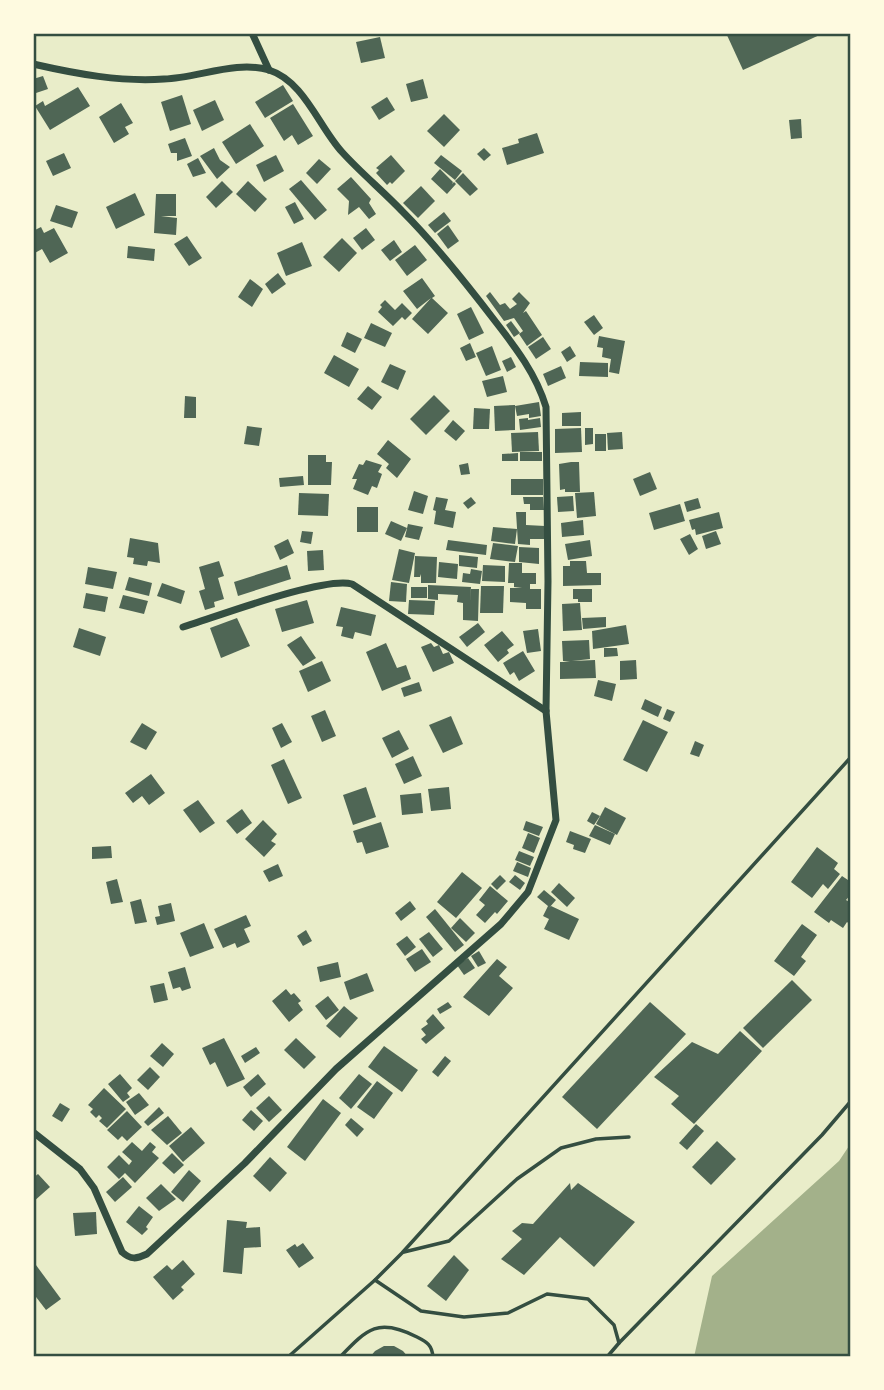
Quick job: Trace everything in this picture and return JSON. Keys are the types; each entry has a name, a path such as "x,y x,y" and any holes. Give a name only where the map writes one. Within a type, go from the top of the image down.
{"street":[{"path":"252,33 269,70"},
{"path":"33,64 123,81 168,79 252,67 269,70 284,77 297,90 340,151 411,221 469,286 513,344 539,384 545,407 548,581 545,711 556,820 528,892 500,924 336,1069 245,1163 147,1254 137,1259 129,1258 122,1252 94,1188 80,1169 33,1132"},
{"path":"183,627 313,586 344,582 352,584 545,711"}],"lane":[{"path":"288,1357 402,1253 851,757"},
{"path":"607,1357 851,1101"},
{"path":"402,1253 449,1241 517,1179 561,1148 596,1139 629,1137"},
{"path":"375,1280 421,1311 464,1317 508,1313 547,1294 588,1299 614,1325 619,1343"},
{"path":"340,1357 362,1335 383,1326 402,1329 426,1342 431,1346 433,1357"}],"shaded area":[{"path":"851,1143 851,1357 694,1357 712,1276 839,1161"}],"building":[{"path":"726,33 824,33 743,70"},
{"path":"380,37 385,58 361,63 356,42"},
{"path":"43,76 48,89 33,94 33,79"},
{"path":"423,79 428,98 411,102 406,84"},
{"path":"283,85 293,101 265,118 255,102"},
{"path":"78,87 90,106 50,130 35,106 43,101 45,106"},
{"path":"182,95 191,124 170,131 161,102"},
{"path":"387,97 395,110 379,120 371,107"},
{"path":"215,100 224,120 202,131 193,110"},
{"path":"121,103 133,123 125,127 129,134 114,143 99,117"},
{"path":"293,104 313,136 298,145 292,135 284,141 270,118"},
{"path":"444,114 460,130 444,147 427,131"},
{"path":"801,119 802,138 791,139 789,120"},
{"path":"250,124 264,146 236,164 222,142"},
{"path":"537,133 544,153 507,165 502,148 519,143 518,139"},
{"path":"185,138 192,156 177,161 177,153 171,153 168,144"},
{"path":"214,148 220,160 230,167 217,179 200,156"},
{"path":"484,148 491,155 484,161 477,154"},
{"path":"64,153 71,168 53,176 46,161"},
{"path":"276,155 284,171 264,182 256,165"},
{"path":"391,155 405,171 392,184 390,182 387,185 376,173 379,170 376,168"},
{"path":"441,155 462,171 455,180 434,163"},
{"path":"198,158 206,173 193,177 187,164"},
{"path":"319,159 331,169 317,184 306,173"},
{"path":"440,169 452,184 456,184 447,194 431,179"},
{"path":"463,173 478,189 470,196 455,181"},
{"path":"351,177 371,199 369,203 376,214 369,219 359,207 348,215 349,201 337,189"},
{"path":"301,180 327,210 315,220 289,189"},
{"path":"222,181 233,192 216,208 206,197"},
{"path":"248,181 267,199 255,212 236,194"},
{"path":"421,186 435,201 418,218 403,203"},
{"path":"135,193 145,215 116,229 106,207"},
{"path":"156,194 176,194 176,216 161,216 177,218 176,235 154,233"},
{"path":"295,202 304,219 294,224 285,207"},
{"path":"56,205 78,212 72,228 50,221"},
{"path":"444,212 451,221 435,233 428,225"},
{"path":"448,225 459,241 448,249 437,234"},
{"path":"41,227 44,233 54,228 68,253 50,263 42,249 33,254 33,231"},
{"path":"366,228 375,240 362,250 353,238"},
{"path":"187,236 202,258 189,266 174,244"},
{"path":"342,238 357,253 339,272 323,257"},
{"path":"394,240 402,252 390,261 381,250"},
{"path":"302,242 312,266 286,276 277,253"},
{"path":"415,245 427,260 407,276 395,260"},
{"path":"128,246 155,249 154,261 127,258"},
{"path":"278,273 286,284 272,294 265,284"},
{"path":"422,278 435,296 432,298 448,313 428,334 412,319 431,298 417,309 403,291"},
{"path":"250,279 263,289 252,307 238,297"},
{"path":"490,292 500,305 505,303 510,309 517,304 512,299 519,292 530,303 523,313 526,311 542,335 527,346 519,334 523,331 514,318 504,321 486,296"},
{"path":"385,300 395,310 402,303 412,313 405,320 402,317 393,326 378,312"},
{"path":"471,307 484,333 469,340 457,314"},
{"path":"594,315 603,328 594,335 584,322"},
{"path":"511,321 520,333 514,337 506,325"},
{"path":"371,323 392,333 385,347 364,338"},
{"path":"347,332 362,339 355,353 341,346"},
{"path":"599,336 625,341 619,374 609,372 611,359 602,357 603,348 597,347"},
{"path":"543,337 551,349 536,359 528,347"},
{"path":"470,343 476,357 466,361 460,348"},
{"path":"492,346 501,370 486,376 476,353"},
{"path":"570,346 576,356 567,362 561,352"},
{"path":"334,355 359,369 349,387 324,373"},
{"path":"511,357 516,367 507,372 502,361"},
{"path":"580,362 608,363 608,377 579,376"},
{"path":"390,364 406,371 398,390 381,382"},
{"path":"561,366 566,378 548,386 543,374"},
{"path":"503,376 507,392 487,397 482,381"},
{"path":"368,386 382,397 372,410 357,399"},
{"path":"434,395 450,411 426,435 410,419"},
{"path":"185,396 196,397 196,418 184,418"},
{"path":"539,402 541,416 517,416 515,406"},
{"path":"515,405 515,430 495,431 494,406"},
{"path":"474,408 490,409 489,429 473,429"},
{"path":"581,412 581,426 562,426 562,413"},
{"path":"540,418 541,427 520,430 519,419"},
{"path":"453,420 465,431 456,441 444,431"},
{"path":"247,426 262,428 259,446 244,444"},
{"path":"581,428 582,452 555,453 555,429"},
{"path":"585,428 593,428 593,444 585,445"},
{"path":"538,432 539,451 512,452 511,433"},
{"path":"622,432 623,449 608,450 607,433"},
{"path":"595,434 606,434 606,451 595,451"},
{"path":"388,440 411,459 397,478 386,468 389,464 377,454"},
{"path":"520,452 542,452 542,461 520,461"},
{"path":"518,453 518,461 502,461 502,454"},
{"path":"308,455 326,455 326,462 332,462 331,485 308,485"},
{"path":"366,460 382,465 378,472 382,474 377,488 372,486 368,495 353,489 357,479 352,479 359,464 363,465"},
{"path":"579,462 580,492 560,490 559,464"},
{"path":"468,463 470,474 461,475 459,465"},
{"path":"650,472 657,489 640,496 633,479"},
{"path":"303,476 304,485 280,487 279,478"},
{"path":"511,479 543,479 543,495 511,495"},
{"path":"414,491 428,496 423,514 408,510"},
{"path":"594,492 596,516 577,518 575,493"},
{"path":"299,493 329,494 328,516 298,515"},
{"path":"573,496 574,511 558,512 557,497"},
{"path":"436,497 448,499 445,510 456,512 453,528 434,524"},
{"path":"471,497 476,503 468,509 463,503"},
{"path":"523,497 543,497 544,510 530,510 530,504 524,504"},
{"path":"698,498 701,508 687,512 684,502"},
{"path":"680,504 685,521 654,530 649,513"},
{"path":"357,507 378,507 378,532 357,532"},
{"path":"516,512 526,512 526,525 545,526 545,539 530,539 530,545 518,544"},
{"path":"719,512 723,528 696,535 689,520"},
{"path":"583,520 584,535 562,537 561,523"},
{"path":"391,521 407,528 401,541 385,534"},
{"path":"408,524 423,527 419,540 405,537"},
{"path":"493,527 517,529 515,544 491,541"},
{"path":"302,531 313,532 311,544 300,542"},
{"path":"716,531 721,544 706,549 702,536"},
{"path":"690,534 698,549 689,555 680,539"},
{"path":"130,538 158,543 160,563 148,561 147,566 133,564 134,558 127,557"},
{"path":"288,539 294,553 280,560 274,546"},
{"path":"448,540 487,545 486,555 446,550"},
{"path":"590,540 592,556 568,560 565,544"},
{"path":"493,543 518,546 515,562 490,559"},
{"path":"519,547 539,548 539,564 519,562"},
{"path":"399,549 415,553 409,583 392,580"},
{"path":"323,550 324,570 308,571 307,551"},
{"path":"459,555 478,557 477,568 459,566"},
{"path":"415,556 437,557 436,583 421,583 421,574 420,577 414,577"},
{"path":"219,561 224,576 218,578 224,599 214,602 215,607 205,610 199,591 205,589 199,567"},
{"path":"570,561 586,561 587,573 601,573 601,585 563,586 563,566 570,566"},
{"path":"439,562 458,564 457,579 438,577"},
{"path":"509,563 522,563 522,573 536,573 536,584 530,584 530,589 541,589 541,609 526,609 526,603 510,602 510,588 522,588 508,583"},
{"path":"287,565 291,579 238,596 234,582"},
{"path":"483,565 505,566 505,582 482,581"},
{"path":"88,567 117,572 113,589 85,584"},
{"path":"471,569 482,571 480,584 462,582 463,573 470,574"},
{"path":"129,577 152,583 149,596 125,590"},
{"path":"391,582 407,584 406,602 389,601"},
{"path":"162,583 185,591 181,604 157,596"},
{"path":"428,585 471,587 470,603 471,589 479,589 478,621 463,620 463,603 457,602 458,595 438,594 438,600 428,599"},
{"path":"481,586 504,586 503,613 480,613"},
{"path":"411,587 427,587 427,598 411,598"},
{"path":"573,589 592,589 592,602 578,602 578,599 573,599"},
{"path":"86,593 108,597 105,612 83,608"},
{"path":"123,595 148,601 144,614 119,608"},
{"path":"307,600 314,623 282,632 275,609"},
{"path":"409,600 435,601 434,615 408,614"},
{"path":"580,603 582,630 563,631 562,604"},
{"path":"341,607 376,615 371,636 355,632 353,639 341,636 343,627 336,626"},
{"path":"606,617 606,627 583,629 582,618"},
{"path":"237,618 250,646 221,658 210,628"},
{"path":"478,623 485,632 467,647 459,637"},
{"path":"626,625 629,644 593,649 592,631"},
{"path":"79,628 106,637 100,656 73,647"},
{"path":"538,629 541,651 527,653 523,631"},
{"path":"502,631 514,645 498,662 484,645"},
{"path":"301,636 316,658 303,666 287,645"},
{"path":"589,640 590,659 572,661 595,660 596,678 560,679 560,662 570,662 563,661 562,641"},
{"path":"386,643 397,668 406,665 411,679 382,691 366,652"},
{"path":"431,643 434,647 439,645 443,654 449,652 454,663 433,672 421,647"},
{"path":"604,648 617,648 618,656 604,657"},
{"path":"523,651 535,671 519,681 514,672 510,675 503,663"},
{"path":"636,660 637,679 620,680 620,661"},
{"path":"322,661 331,681 308,692 299,671"},
{"path":"598,680 616,684 612,701 594,696"},
{"path":"419,682 422,691 404,697 401,688"},
{"path":"645,699 662,707 658,717 641,709"},
{"path":"667,709 675,712 670,722 663,719"},
{"path":"325,710 336,736 322,742 311,716"},
{"path":"451,716 463,744 443,753 429,725"},
{"path":"643,720 668,732 647,772 623,760"},
{"path":"142,723 157,732 146,750 130,742"},
{"path":"282,723 292,742 281,748 272,728"},
{"path":"399,730 409,749 392,758 382,738"},
{"path":"695,741 704,745 699,757 690,754"},
{"path":"413,756 422,776 404,784 395,764"},
{"path":"284,759 302,798 288,804 271,765"},
{"path":"151,774 165,793 149,805 142,796 133,803 125,793"},
{"path":"366,787 376,817 353,825 343,795"},
{"path":"449,787 451,809 431,811 428,789"},
{"path":"421,793 423,813 402,815 400,795"},
{"path":"198,800 215,823 200,833 183,810"},
{"path":"605,807 626,818 617,835 596,824"},
{"path":"242,809 252,823 237,834 226,821"},
{"path":"592,812 600,816 594,825 587,821"},
{"path":"263,820 277,834 271,841 276,844 264,857 245,839"},
{"path":"526,821 543,827 539,836 523,830"},
{"path":"381,822 389,847 366,854 362,842 357,843 353,831"},
{"path":"595,825 615,834 610,845 589,836"},
{"path":"570,831 591,839 585,853 573,849 574,845 566,842"},
{"path":"528,833 540,838 534,853 522,848"},
{"path":"111,846 112,858 92,859 92,847"},
{"path":"817,847 838,863 834,869 840,874 828,889 823,884 812,898 791,882"},
{"path":"519,851 534,857 530,866 515,860"},
{"path":"517,862 531,868 528,877 513,871"},
{"path":"278,864 283,876 269,882 263,871"},
{"path":"462,872 482,888 456,918 437,902"},
{"path":"500,875 506,881 497,890 491,884"},
{"path":"515,875 525,883 520,890 509,882"},
{"path":"842,876 851,882 851,894 846,900 851,903 851,925 847,922 843,928 831,920 829,923 814,912"},
{"path":"117,879 123,902 111,904 106,882"},
{"path":"559,883 575,898 567,907 551,892"},
{"path":"490,886 508,901 485,923 476,915 485,905 479,900"},
{"path":"544,890 556,900 549,908 551,906 579,919 569,940 544,929 549,919 543,916 548,906 537,897"},
{"path":"141,899 147,922 135,924 130,902"},
{"path":"410,901 416,909 401,921 395,913"},
{"path":"171,903 175,921 157,925 155,917 160,916 158,906"},
{"path":"435,909 464,945 455,952 426,917"},
{"path":"246,915 251,926 244,929 250,942 237,948 235,943 223,948 214,929"},
{"path":"460,918 475,933 466,942 451,928"},
{"path":"204,923 214,948 190,957 180,933"},
{"path":"802,924 817,935 801,957 806,961 794,976 774,961"},
{"path":"306,930 312,941 303,946 297,936"},
{"path":"429,932 443,949 433,957 419,939"},
{"path":"407,936 416,947 405,956 396,944"},
{"path":"422,949 431,962 415,972 406,959"},
{"path":"479,951 486,963 478,967 471,956"},
{"path":"468,958 475,968 464,975 457,965"},
{"path":"497,959 507,967 499,976 513,988 489,1016 463,997"},
{"path":"338,962 341,977 320,982 317,967"},
{"path":"185,967 191,988 182,991 180,987 173,989 168,972"},
{"path":"367,973 374,991 350,1000 344,982"},
{"path":"792,980 812,1000 763,1048 743,1028"},
{"path":"164,983 168,1000 154,1003 150,986"},
{"path":"286,989 301,1001 298,1003 303,1010 289,1022 272,1001"},
{"path":"328,996 339,1010 326,1020 315,1006"},
{"path":"448,1002 452,1007 440,1014 437,1009"},
{"path":"650,1002 686,1034 597,1129 562,1097"},
{"path":"344,1006 358,1018 340,1038 326,1026"},
{"path":"433,1014 445,1028 426,1044 421,1039 426,1035 421,1029 428,1024 426,1021"},
{"path":"740,1031 762,1051 694,1124 671,1104 679,1096 654,1077 692,1042 718,1054"},
{"path":"224,1038 245,1079 227,1087 215,1062 210,1065 202,1048"},
{"path":"296,1038 316,1057 304,1069 284,1050"},
{"path":"162,1043 174,1054 163,1067 150,1056"},
{"path":"384,1046 418,1070 402,1092 368,1067"},
{"path":"256,1047 260,1053 245,1063 241,1056"},
{"path":"445,1056 451,1061 438,1077 432,1072"},
{"path":"150,1067 160,1077 148,1090 137,1080"},
{"path":"120,1074 132,1088 127,1093 130,1097 123,1102 108,1084"},
{"path":"258,1074 266,1084 251,1097 243,1087"},
{"path":"359,1074 372,1084 351,1109 339,1098"},
{"path":"377,1081 393,1093 374,1119 357,1107"},
{"path":"104,1088 126,1109 107,1128 99,1121 102,1118 99,1115 96,1118 90,1112 93,1109 88,1105"},
{"path":"139,1093 149,1105 135,1115 126,1102"},
{"path":"269,1096 282,1110 269,1122 256,1108"},
{"path":"323,1099 341,1113 305,1161 287,1147"},
{"path":"60,1103 70,1109 62,1122 52,1116"},
{"path":"159,1107 164,1113 148,1126 144,1122"},
{"path":"251,1110 263,1121 254,1131 242,1120"},
{"path":"127,1111 142,1127 127,1141 122,1136 118,1140 107,1130"},
{"path":"168,1116 182,1133 167,1145 151,1130"},
{"path":"351,1118 364,1129 357,1137 345,1125"},
{"path":"696,1124 704,1131 687,1150 679,1143"},
{"path":"191,1127 205,1143 183,1162 169,1146"},
{"path":"717,1141 736,1159 711,1185 692,1167"},
{"path":"132,1142 142,1151 150,1142 156,1147 152,1152 159,1158 135,1183 125,1173 119,1179 107,1167 119,1155 129,1165 132,1161 122,1152"},
{"path":"172,1153 184,1165 174,1174 162,1163"},
{"path":"270,1157 287,1173 270,1192 253,1176"},
{"path":"189,1170 201,1181 183,1202 171,1192"},
{"path":"38,1174 50,1187 33,1202 33,1178"},
{"path":"123,1177 132,1187 115,1202 106,1192"},
{"path":"570,1183 571,1190 578,1183 635,1222 594,1267 560,1237 524,1275 501,1259 522,1239 512,1231 522,1223 533,1224"},
{"path":"161,1184 176,1199 159,1211 146,1198"},
{"path":"139,1206 153,1217 142,1235 126,1222"},
{"path":"96,1212 97,1234 75,1236 73,1213"},
{"path":"227,1220 247,1222 246,1228 260,1227 261,1247 244,1248 242,1274 223,1272"},
{"path":"303,1243 314,1258 299,1268 286,1250 295,1244 297,1247"},
{"path":"454,1255 469,1270 446,1301 427,1286"},
{"path":"183,1260 195,1274 181,1287 184,1290 173,1300 153,1277 167,1265 172,1270"},
{"path":"33,1261 61,1299 46,1310 33,1293"},
{"path":"384,1346 394,1346 408,1357 370,1357"}]}
